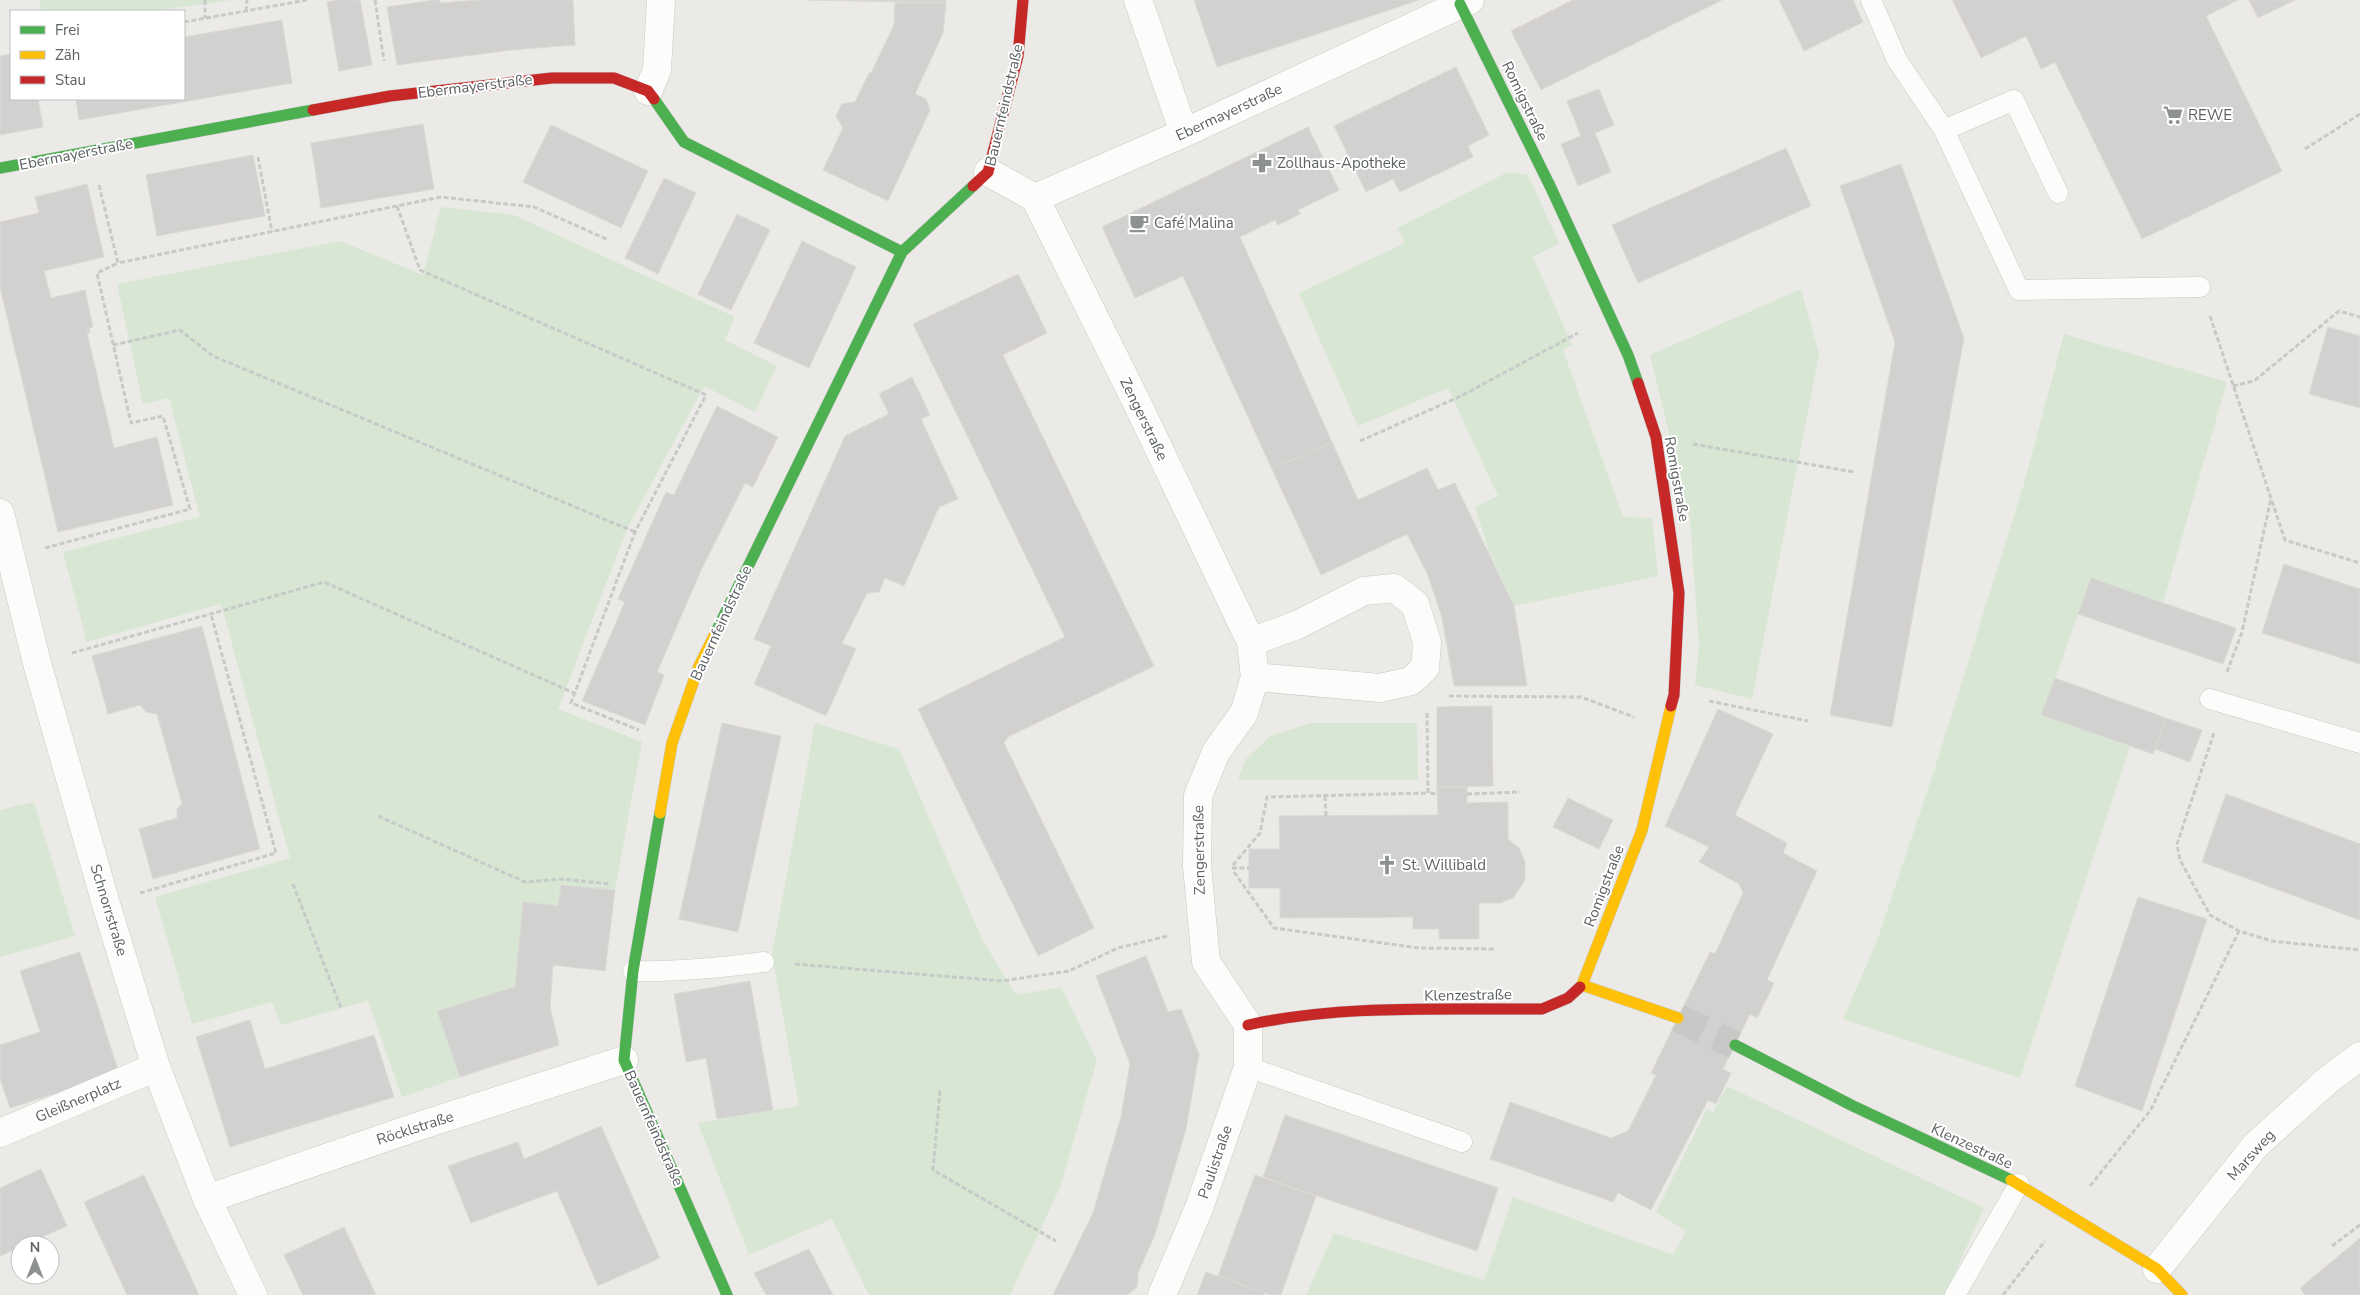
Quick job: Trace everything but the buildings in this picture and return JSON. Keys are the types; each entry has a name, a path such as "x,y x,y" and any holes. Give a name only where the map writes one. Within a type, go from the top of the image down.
{"street":[{"path":"661,0 657,70 648,91 684,142 902,252"},
{"name":"Bauernfeindstraße","path":"727,1295 624,1060 633,971 672,743 699,666 902,252 988,172 1018,56 1023,0"},
{"path":"1138,0 1184,133"},
{"name":"Ebermayerstraße","path":"1035,198 1184,133 1465,2"},
{"name":"Romigstraße","path":"1465,2 1628,355 1656,437 1679,593 1674,695 1642,830 1582,985"},
{"name":"Ebermayerstraße","path":"0,168 390,96 552,78 614,78 648,91"},
{"path":"988,172 1035,198"},
{"name":"Zengerstraße","path":"1035,198 1136,402 1251,642 1255,677 1244,713 1216,752 1198,796 1197,866 1206,962 1248,1025"},
{"name":"Schnorrstraße","path":"0,513 38,663 106,904 156,1067 207,1199 253,1295"},
{"path":"1251,642 1296,625 1364,591 1394,588 1415,604 1427,642 1425,668 1411,681 1380,688 1255,677"},
{"path":"1582,985 1678,1018"},
{"name":"Klenzestraße","path":"1248,1025 1288,1016 1334,1012 1542,1010 1568,998 1582,985"},
{"name":"Paulistraße","path":"1162,1295 1199,1208 1248,1066 1248,1025"},
{"name":"Klenzestraße","path":"1735,1044 1853,1106 2018,1184 2157,1269 2182,1295"},
{"name":"Marsweg","path":"2157,1269 2256,1145 2328,1080 2360,1056"},
{"name":"Röcklstraße","path":"207,1199 413,1128 624,1060"},
{"name":"Gleißnerplatz","path":"0,1134 156,1067"}],"lane":[{"path":"1871,0 1897,60 1944,130 2018,290 2200,287"},
{"path":"1944,130 2014,100 2058,193"},
{"path":"2217,701 2360,744"},
{"path":"633,971 700,969 764,962"},
{"path":"1248,1066 1462,1142"},
{"path":"1955,1295 2018,1184"}],"path":[{"path":"205,0 205,18"},
{"path":"246,11 247,0"},
{"path":"185,22 307,0"},
{"path":"375,0 390,96"},
{"path":"2305,149 2360,114"},
{"path":"252,122 272,232"},
{"path":"90,150 118,263"},
{"path":"10,558 190,510 163,416 131,424 97,273 118,263 441,197 534,207 609,240"},
{"path":"397,206 420,270 706,395 635,532 570,703 672,743"},
{"path":"2200,287 2285,540 2360,563"},
{"path":"2232,386 2254,381 2339,311 2360,317"},
{"path":"113,345 180,330 213,356 635,532"},
{"path":"1360,441 1461,396 1578,333"},
{"path":"1656,437 1854,472"},
{"path":"2271,498 2242,632 2217,701 2177,844 2180,860 2210,915 2239,931 2272,941 2360,950"},
{"path":"38,663 324,582 574,693"},
{"path":"106,904 276,853 211,614"},
{"path":"1460,696 1582,696 1666,730"},
{"path":"1709,701 1808,721"},
{"path":"1421,712 1427,712 1428,794"},
{"path":"1467,794 1520,792"},
{"path":"1231,868 1260,833 1267,797 1438,794"},
{"path":"1325,796 1326,816"},
{"path":"378,816 525,882 561,879 647,888"},
{"path":"1231,868 1248,868"},
{"path":"1231,868 1274,928 1419,948 1495,949"},
{"path":"293,884 341,1008"},
{"path":"764,962 1002,980 1069,971 1118,948 1203,928"},
{"path":"2003,1295 2150,1111 2239,931"},
{"path":"940,1091 933,1170 1056,1241"},
{"path":"2332,1246 2360,1225"}],"green space":[{"path":"39,0 232,0 159,10 41,10"},
{"path":"1508,172 1528,175 1559,243 1533,257 1572,345 1563,350 1623,517 1652,518 1658,576 1514,606 1489,551 1475,507 1498,496 1448,388 1358,426 1299,293 1405,243 1397,228"},
{"path":"441,207 514,215 735,317 725,340 777,366 755,412 704,386 627,529 558,709 642,742 615,890 561,885 558,906 523,902 515,987 437,1011 460,1077 402,1097 368,1001 281,1025 272,1002 192,1024 155,897 290,858 223,611 220,604 87,642 63,552 200,517 169,398 143,404 117,284 340,241 423,275"},
{"path":"1801,289 1819,354 1752,699 1695,685 1699,645 1690,520 1650,355"},
{"path":"2064,334 2227,382 2163,603 2091,578 2042,715 2130,747 2020,1078 1843,1019 1877,941 1934,771 2023,487"},
{"path":"815,723 899,749 982,939 1016,995 1061,987 1097,1060 1061,1185 1010,1295 869,1295 832,1219 749,1255 698,1123 799,1106 772,954"},
{"path":"1311,723 1417,723 1418,780 1238,780 1245,760 1270,736"},
{"path":"34,802 75,936 0,957 0,810"},
{"path":"1727,1086 1984,1208 1945,1295 1306,1295 1334,1233 1484,1280 1513,1197 1673,1255 1686,1231 1656,1212 1707,1109 1713,1112"}],"tunnel":[{"path":"1678,1018 1735,1045"}],"traffic: fast":[{"path":"1460,4 1551,188 1628,355 1638,383"},
{"path":"654,99 684,142 902,252"},
{"path":"0,168 313,110"},
{"path":"715,634 902,252 973,186"},
{"path":"660,813 633,971 624,1060 727,1295"},
{"path":"1735,1045 1853,1106 2011,1180"}],"traffic: slow":[{"path":"660,813 672,743 699,666 715,634"},
{"path":"1582,985 1642,830 1671,706"},
{"path":"1580,987 1582,985 1678,1018"},
{"path":"2011,1180 2157,1269 2182,1295"}],"traffic: jam":[{"path":"973,186 988,172 1018,56 1023,0"},
{"path":"313,110 390,96 552,78 614,78 648,91 654,99"},
{"path":"1638,383 1656,437 1679,593 1674,695 1671,706"},
{"path":"1248,1025 1284,1018 1357,1011 1542,1009 1568,998 1580,987"}],"place":[{"name":"REWE","path":"2173,115"},
{"name":"Zollhaus-Apotheke","path":"1262,163"},
{"name":"Café Malina","path":"1139,223"},
{"name":"St. Willibald","path":"1387,865"}]}
